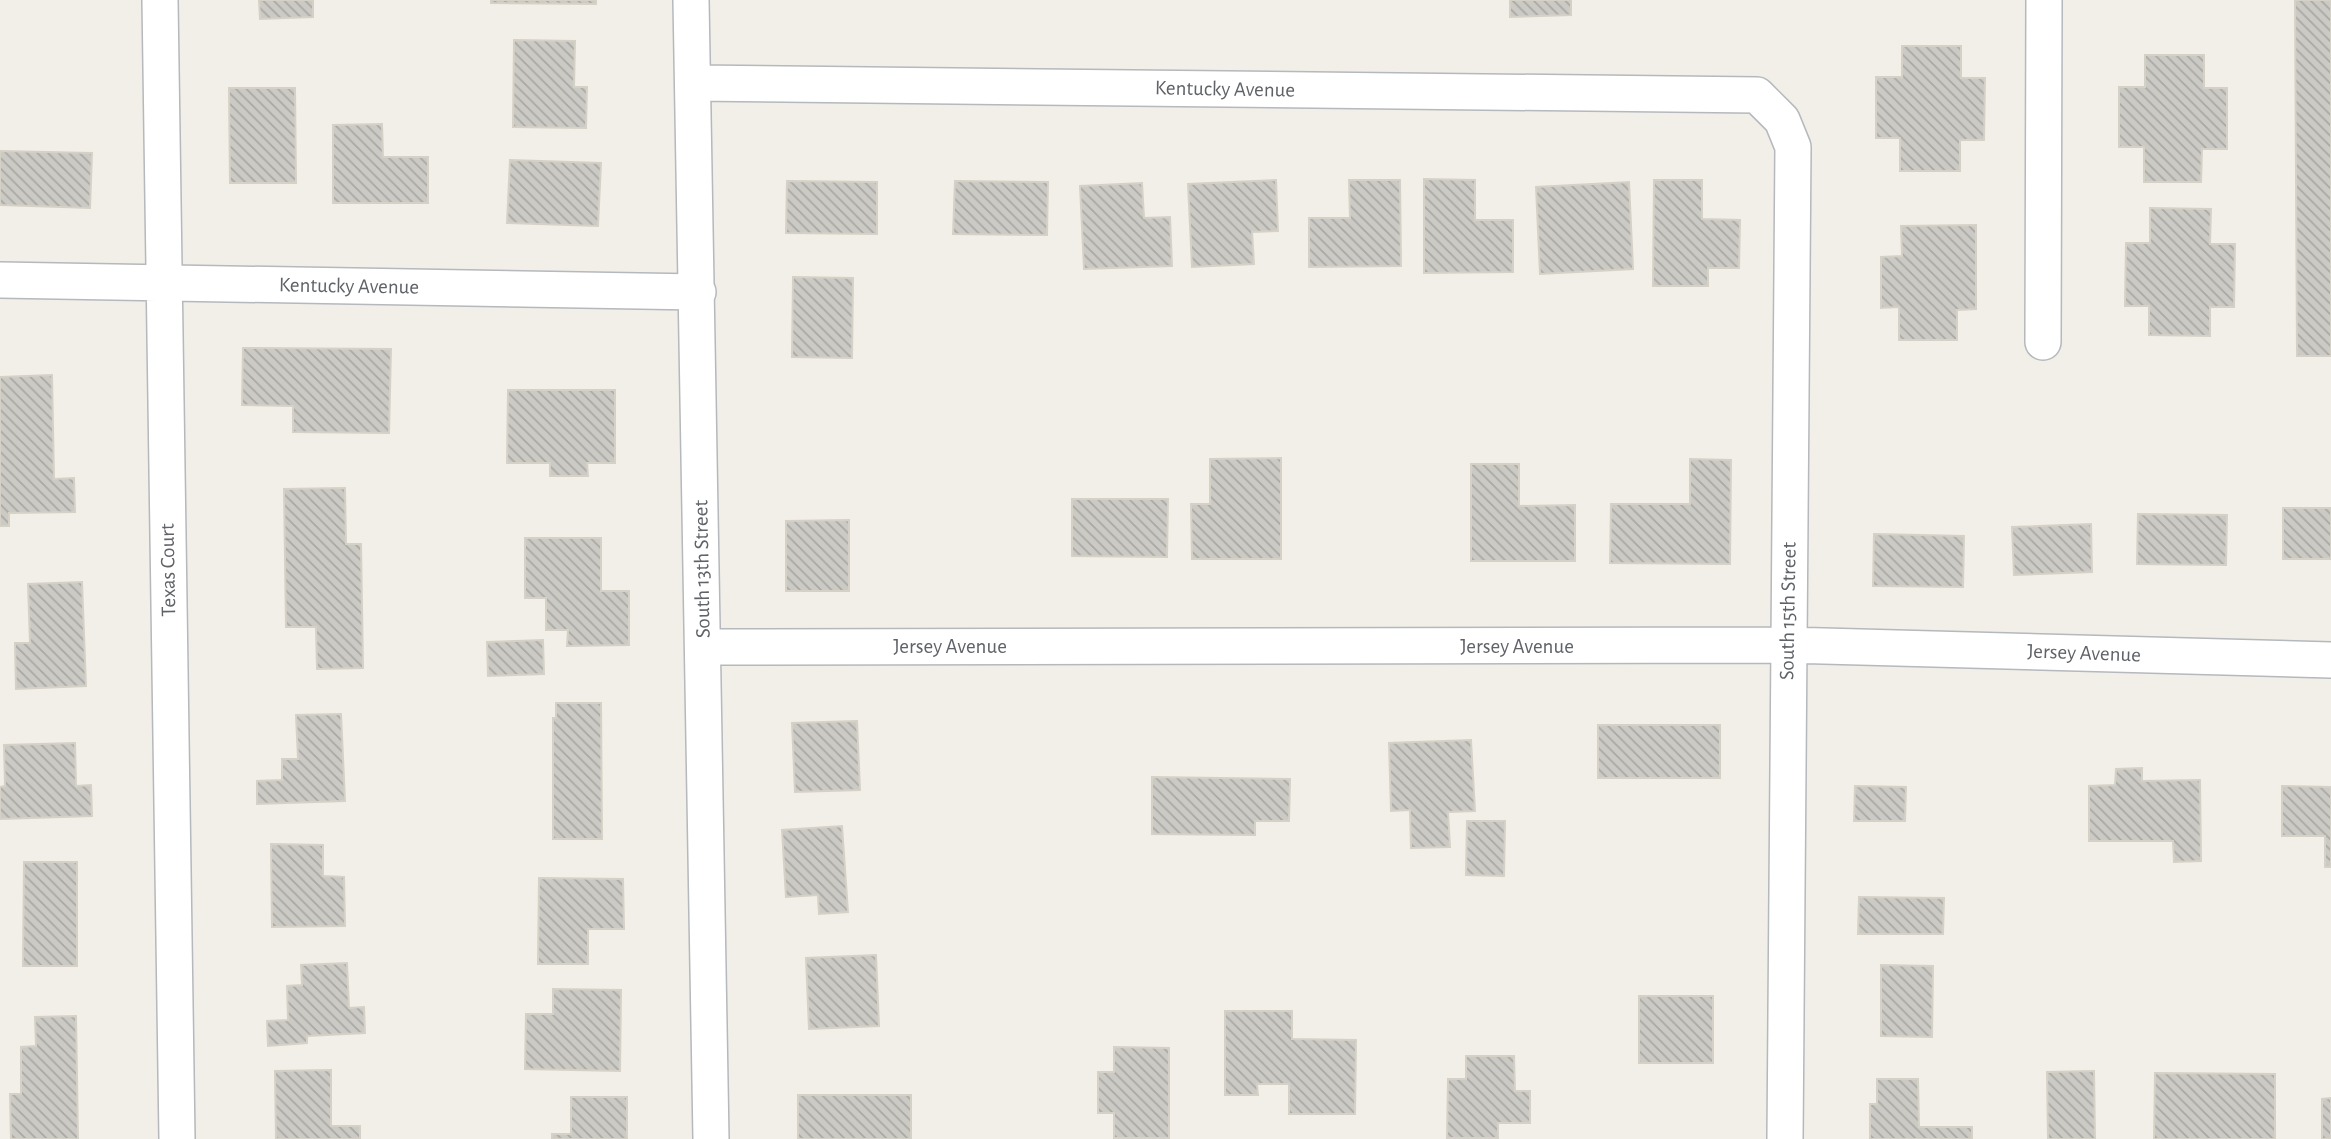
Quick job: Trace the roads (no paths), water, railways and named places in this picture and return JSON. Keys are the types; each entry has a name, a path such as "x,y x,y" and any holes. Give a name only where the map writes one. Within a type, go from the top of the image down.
{"street":[{"name":"Texas Court","path":"160,0 177,1139"},
{"name":"South 13th Street","path":"691,0 711,1139"},
{"path":"2043,342 2044,0"},
{"name":"Kentucky Avenue","path":"693,83 1757,95"},
{"name":"South 15th Street","path":"1757,95 1782,120 1793,147 1784,1139"},
{"name":"Kentucky Avenue","path":"0,280 698,292"},
{"name":"Jersey Avenue","path":"704,647 1787,645 2331,660"}]}
